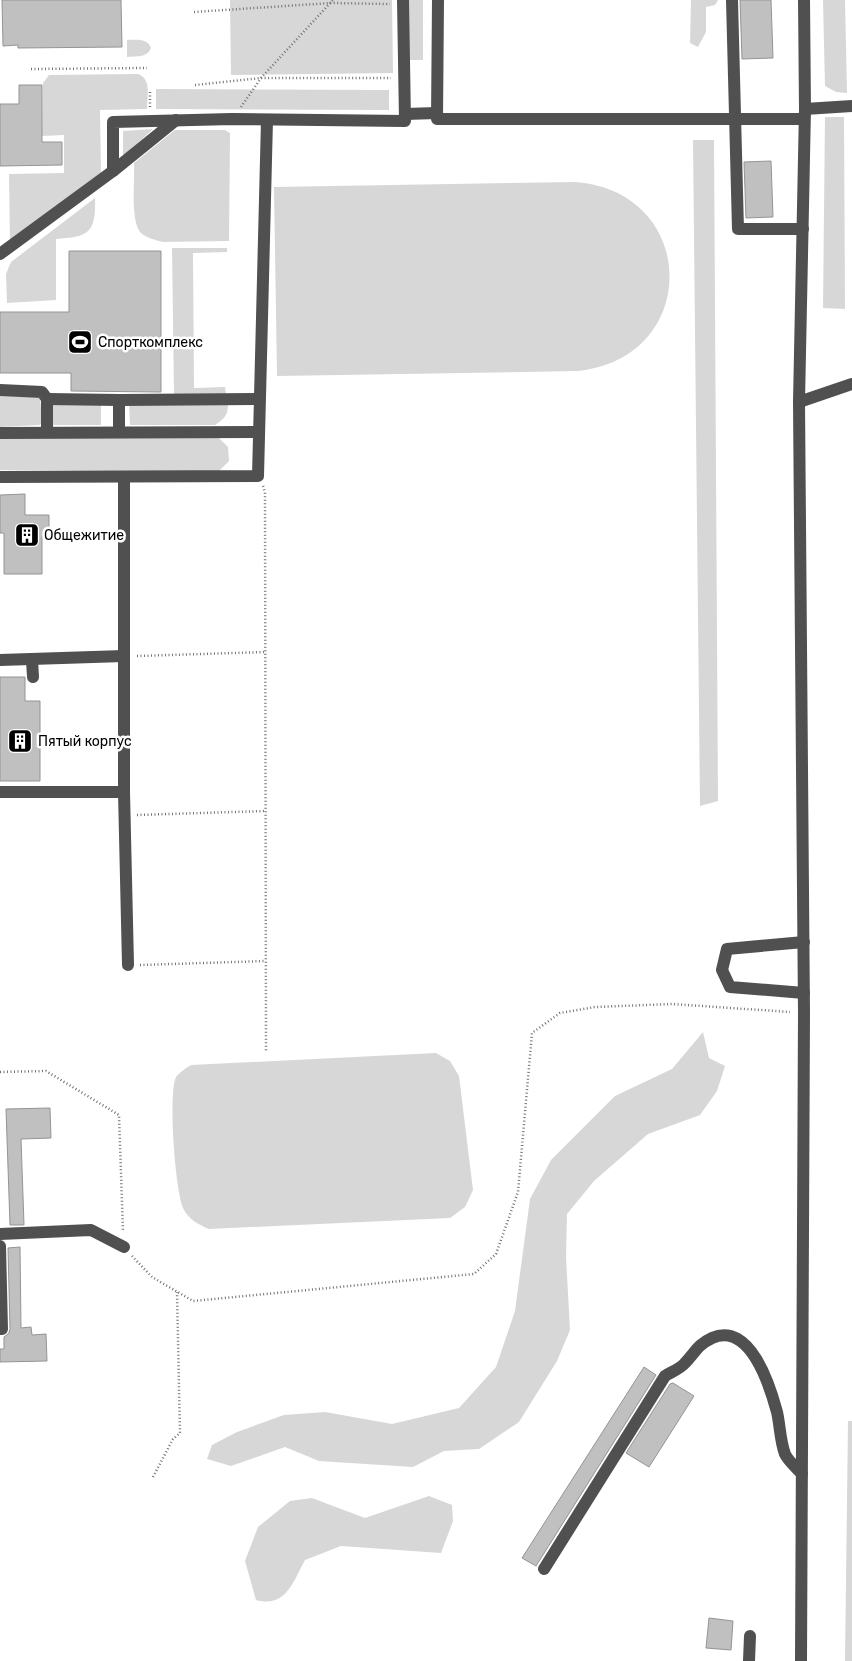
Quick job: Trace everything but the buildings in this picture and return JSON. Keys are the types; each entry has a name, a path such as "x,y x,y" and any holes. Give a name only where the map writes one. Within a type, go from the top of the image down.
{"street":[{"path":"438,0 437,120 735,119 805,114 852,106"},
{"path":"732,0 738,229 802,229"},
{"path":"801,1661 804,942 799,402 805,114 804,0"},
{"path":"113,171 114,122 232,119 405,121 403,2"},
{"path":"405,114 437,114"},
{"path":"0,254 113,171 176,120"},
{"path":"0,477 258,476 267,120"},
{"path":"799,402 852,384"},
{"path":"0,390 42,392 48,399 47,432"},
{"path":"48,399 259,399"},
{"path":"119,400 119,432"},
{"path":"0,433 258,432"},
{"path":"124,477 124,792 128,965"},
{"path":"0,660 124,656"},
{"path":"32,660 32,677"},
{"path":"0,792 124,792"},
{"path":"804,942 727,949 722,970 730,987 804,993"},
{"path":"0,1234 92,1230 124,1247"},
{"path":"0,1246 2,1329 0,1329"},
{"path":"544,1569 665,1376 684,1364 695,1348 714,1337 727,1335 745,1342 754,1356 766,1380 777,1412 785,1455 802,1474"},
{"path":"749,1661 750,1636"}],"path":[{"path":"232,119 261,78 332,1"},
{"path":"194,12 332,1 403,2"},
{"path":"31,69 147,68"},
{"path":"195,85 261,78 404,78"},
{"path":"150,90 150,121"},
{"path":"258,476 266,492 266,1051"},
{"path":"124,656 266,652"},
{"path":"125,815 266,810"},
{"path":"128,965 266,961"},
{"path":"0,1072 46,1071 119,1115 124,1247 152,1276 193,1301 474,1274 496,1254 518,1192 532,1033 560,1013 595,1007 672,1004 804,1013"},
{"path":"153,1477 173,1439 180,1433 177,1292"}],"shaded area":[{"path":"230,0 392,0 393,73 231,75"},
{"path":"408,0 423,0 423,60 408,60"},
{"path":"691,0 718,0 715,5 706,7 706,32 698,47 690,43"},
{"path":"823,0 845,0 847,93 836,92 825,86"},
{"path":"127,40 144,41 151,48 144,55 127,57"},
{"path":"138,74 142,76 147,84 147,109 100,110 101,176 10,246 9,174 64,173 64,135 42,136 43,83 49,75"},
{"path":"156,89 389,90 389,110 156,109"},
{"path":"825,117 844,117 845,309 823,308"},
{"path":"153,129 123,157 123,131"},
{"path":"175,130 225,130 230,133 229,241 163,242 154,240 141,233 138,227 134,210 134,163"},
{"path":"693,140 714,140 718,801 700,806"},
{"path":"575,182 616,192 645,213 663,242 670,275 664,308 647,337 619,360 578,371 277,376 274,187"},
{"path":"95,198 94,219 88,231 76,237 56,239 56,300 7,303 6,274 11,262"},
{"path":"172,248 227,248 227,252 193,253 194,388 225,387 226,394 174,395"},
{"path":"0,396 36,396 40,398 42,421 40,425 0,427"},
{"path":"101,404 101,425 52,425 52,405"},
{"path":"129,404 228,405 225,416 215,425 130,425"},
{"path":"0,438 219,438 228,447 229,461 218,472 0,470"},
{"path":"703,1032 709,1058 725,1066 717,1091 700,1115 648,1134 594,1181 567,1214 566,1257 570,1330 557,1361 519,1422 479,1449 444,1451 413,1467 319,1461 285,1447 231,1466 207,1459 212,1445 237,1432 284,1415 325,1412 392,1424 459,1408 496,1367 515,1311 530,1199 551,1160 615,1096 672,1069"},
{"path":"436,1053 450,1061 459,1076 473,1190 465,1207 450,1218 209,1229 201,1226 185,1212 177,1182 173,1102 176,1077 189,1066"},
{"path":"848,1421 852,1421 852,1661 845,1661"},
{"path":"429,1496 452,1505 453,1521 441,1553 341,1546 305,1560 292,1584 282,1597 275,1600 256,1600 245,1561 258,1527 290,1501 312,1498 365,1518"}],"place":[{"name":"Спорткомплекс","path":"80,342"},
{"name":"Общежитие","path":"27,535"},
{"name":"Пятый корпус","path":"20,741"}]}
